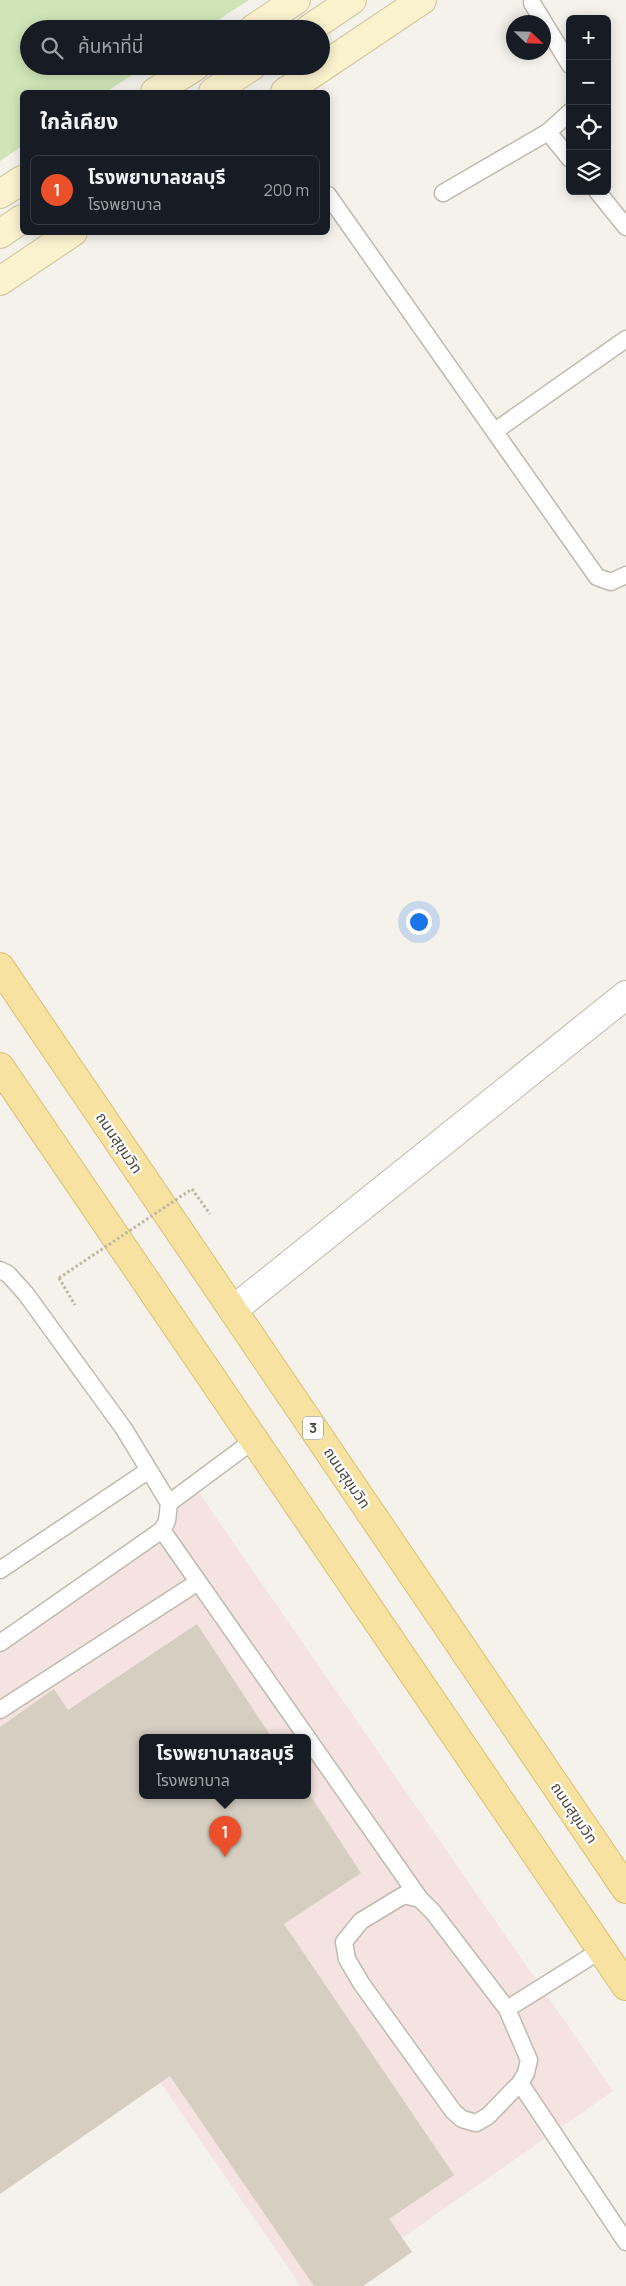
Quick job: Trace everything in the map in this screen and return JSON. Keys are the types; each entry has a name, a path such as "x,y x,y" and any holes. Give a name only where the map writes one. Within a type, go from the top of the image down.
{"main road":[{"path":"266,20 296,0"},
{"path":"322,20 352,0"},
{"path":"330,62 422,0"},
{"path":"159,90 182,75"},
{"path":"216,90 238,75"},
{"path":"288,90 310,75"},
{"path":"0,194 20,181"},
{"path":"0,234 20,220"},
{"path":"0,281 69,235"},
{"name":"ถนนสุขุมวิท","path":"0,967 626,1889"},
{"path":"0,1067 626,1986"}],"street":[{"path":"233,1310 626,995"}],"lane":[{"path":"532,3 567,60"},
{"path":"443,193 548,132 566,116"},
{"path":"548,132 566,154"},
{"path":"599,195 626,227"},
{"path":"330,198 597,577 611,582 626,575"},
{"path":"495,431 626,339"},
{"path":"0,1270 8,1274 26,1294 124,1429 169,1504 167,1521 162,1530 0,1643"},
{"path":"169,1504 254,1440"},
{"path":"0,1570 149,1470"},
{"path":"162,1530 305,1734"},
{"path":"0,1710 198,1582"},
{"path":"311,1743 420,1898 433,1912 507,2009 529,2060 526,2073 520,2083 488,2116 476,2123 462,2119 453,2111 361,1983 347,1959 344,1942 361,1921 404,1895 420,1898"},
{"path":"507,2009 601,1950"},
{"path":"520,2083 626,2242"}],"path":[{"path":"75,1305 59,1278 192,1189 210,1214"}],"shaded area":[{"path":"199,1493 613,2091 333,2286 301,2286 160,2082 0,2194 0,1632"}],"green space":[{"path":"0,0 249,0 218,20 20,20 20,75 132,75 109,90 20,90 20,147 0,161"}],"building":[{"path":"197,1624 269,1734 139,1734 139,1799 311,1799 311,1797 361,1873 284,1924 454,2175 389,2219 412,2252 363,2286 314,2286 170,2076 0,2194 0,1727 54,1689 68,1710"}],"place":[{"name":"โรงพยาบาลชลบุรี","path":"225,1857"}]}
